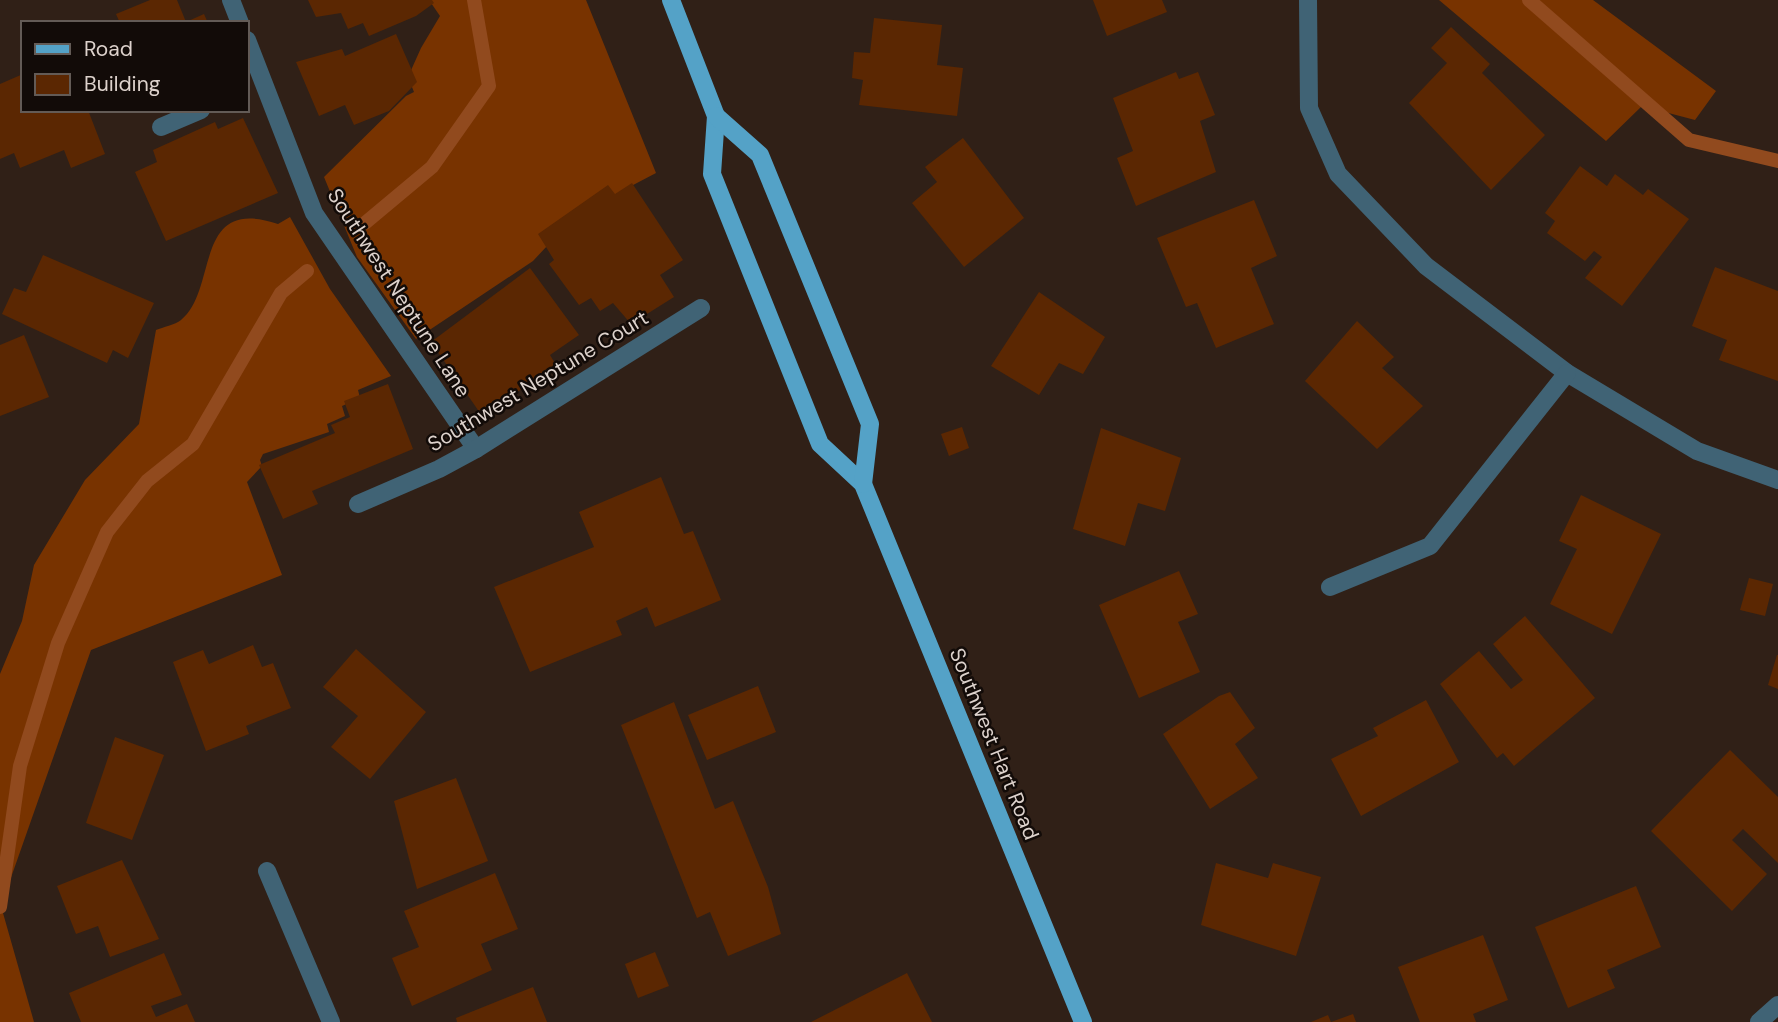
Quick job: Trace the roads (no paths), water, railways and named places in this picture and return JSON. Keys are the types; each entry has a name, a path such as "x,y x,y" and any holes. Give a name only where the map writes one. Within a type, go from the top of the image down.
{"main road":[{"name":"Southwest Hart Road","path":"671,0 716,116 712,174 820,444 863,484 1083,1022"},
{"name":"Southwest Hart Road","path":"716,116 760,155 870,424 863,484"}],"street":[{"path":"231,0 239,21"},
{"path":"1308,0 1309,108 1338,174 1426,266 1567,373 1697,451 1778,480"},
{"name":"Southwest Neptune Lane","path":"248,43 314,213 475,449"},
{"path":"248,91 264,84"},
{"path":"161,127 196,112"},
{"name":"Southwest Neptune Court","path":"358,504 439,469 475,449 701,308"},
{"path":"1330,587 1430,546 1567,373"},
{"path":"267,871 331,1022"},
{"path":"1759,1022 1778,1005"}],"waterway":[{"path":"365,223 432,167 489,86 474,0"},
{"path":"1529,0 1689,140 1778,161"},
{"path":"0,907 20,766 58,643 107,532 147,481 193,444 281,293 307,271"}]}
